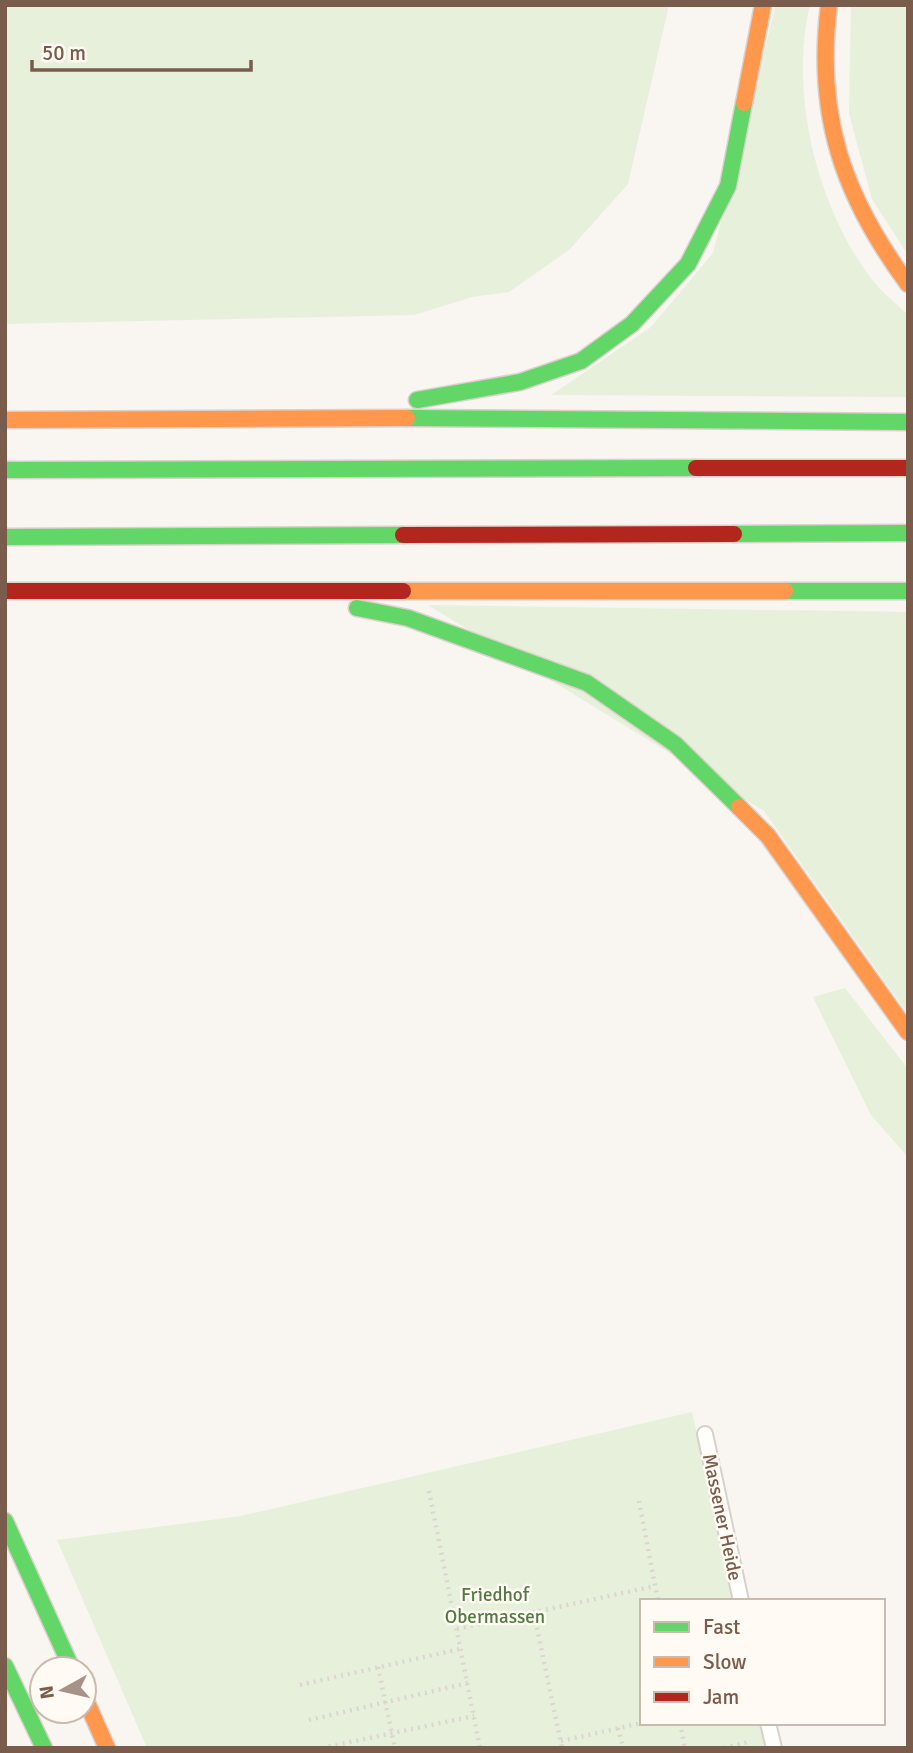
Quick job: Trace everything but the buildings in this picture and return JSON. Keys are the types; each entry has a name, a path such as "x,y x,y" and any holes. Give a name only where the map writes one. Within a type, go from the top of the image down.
{"main road":[{"path":"323,416 520,382 581,361 632,324 688,264 728,186 763,5"},
{"path":"829,5 824,30 823,89 835,151 857,207 878,248 908,284"},
{"path":"5,420 323,416 908,422"},
{"path":"5,470 908,468"},
{"path":"5,537 908,533"},
{"path":"5,591 908,591"},
{"path":"247,591 408,618 587,683 675,744 768,835 908,1032"},
{"path":"5,1521 66,1655"},
{"path":"5,1666 44,1748"},
{"path":"97,1725 107,1748"}],"lane":[{"name":"Massener Heide","path":"705,1434 741,1599"},
{"path":"768,1725 774,1748"}],"path":[{"path":"429,1491 480,1748"},
{"path":"639,1501 657,1599"},
{"path":"457,1629 655,1586"},
{"path":"534,1614 562,1748"},
{"path":"300,1685 460,1649"},
{"path":"379,1667 395,1748"},
{"path":"309,1720 467,1683"},
{"path":"322,1748 474,1716"},
{"path":"561,1741 640,1723"},
{"path":"680,1725 685,1748"},
{"path":"618,1728 622,1748"},
{"path":"724,1748 748,1742"}],"green space":[{"path":"5,5 669,5 628,184 569,250 509,292 472,297 414,315 5,324"},
{"path":"776,5 810,5 804,39 803,74 812,146 835,216 851,248 874,282 908,315 908,397 551,395 651,327 713,253"},
{"path":"851,5 908,5 908,255 872,199 849,113"},
{"path":"428,605 908,612 908,1014 764,811"},
{"path":"845,988 908,1069 908,1157 871,1115 813,997"},
{"name":"Friedhof Obermassen","path":"692,1412 733,1599 640,1599 640,1725 760,1725 765,1748 147,1748 57,1540 241,1516"}],"traffic: fast":[{"path":"417,400 520,382 581,361 632,324 688,264 728,186 744,103"},
{"path":"407,418 908,422"},
{"path":"5,470 696,468"},
{"path":"734,534 908,533"},
{"path":"5,537 403,535"},
{"path":"785,591 908,591"},
{"path":"357,608 408,618 587,683 675,744 739,807"},
{"path":"5,1521 66,1655"},
{"path":"5,1666 44,1748"}],"traffic: slow":[{"path":"744,103 763,5"},
{"path":"829,5 826,83 839,153 866,219 908,284"},
{"path":"5,420 407,418"},
{"path":"403,591 785,591"},
{"path":"739,807 768,836 908,1032"},
{"path":"97,1725 107,1748"}],"traffic: jam":[{"path":"696,468 908,468"},
{"path":"403,535 734,534"},
{"path":"5,591 403,591"}]}
